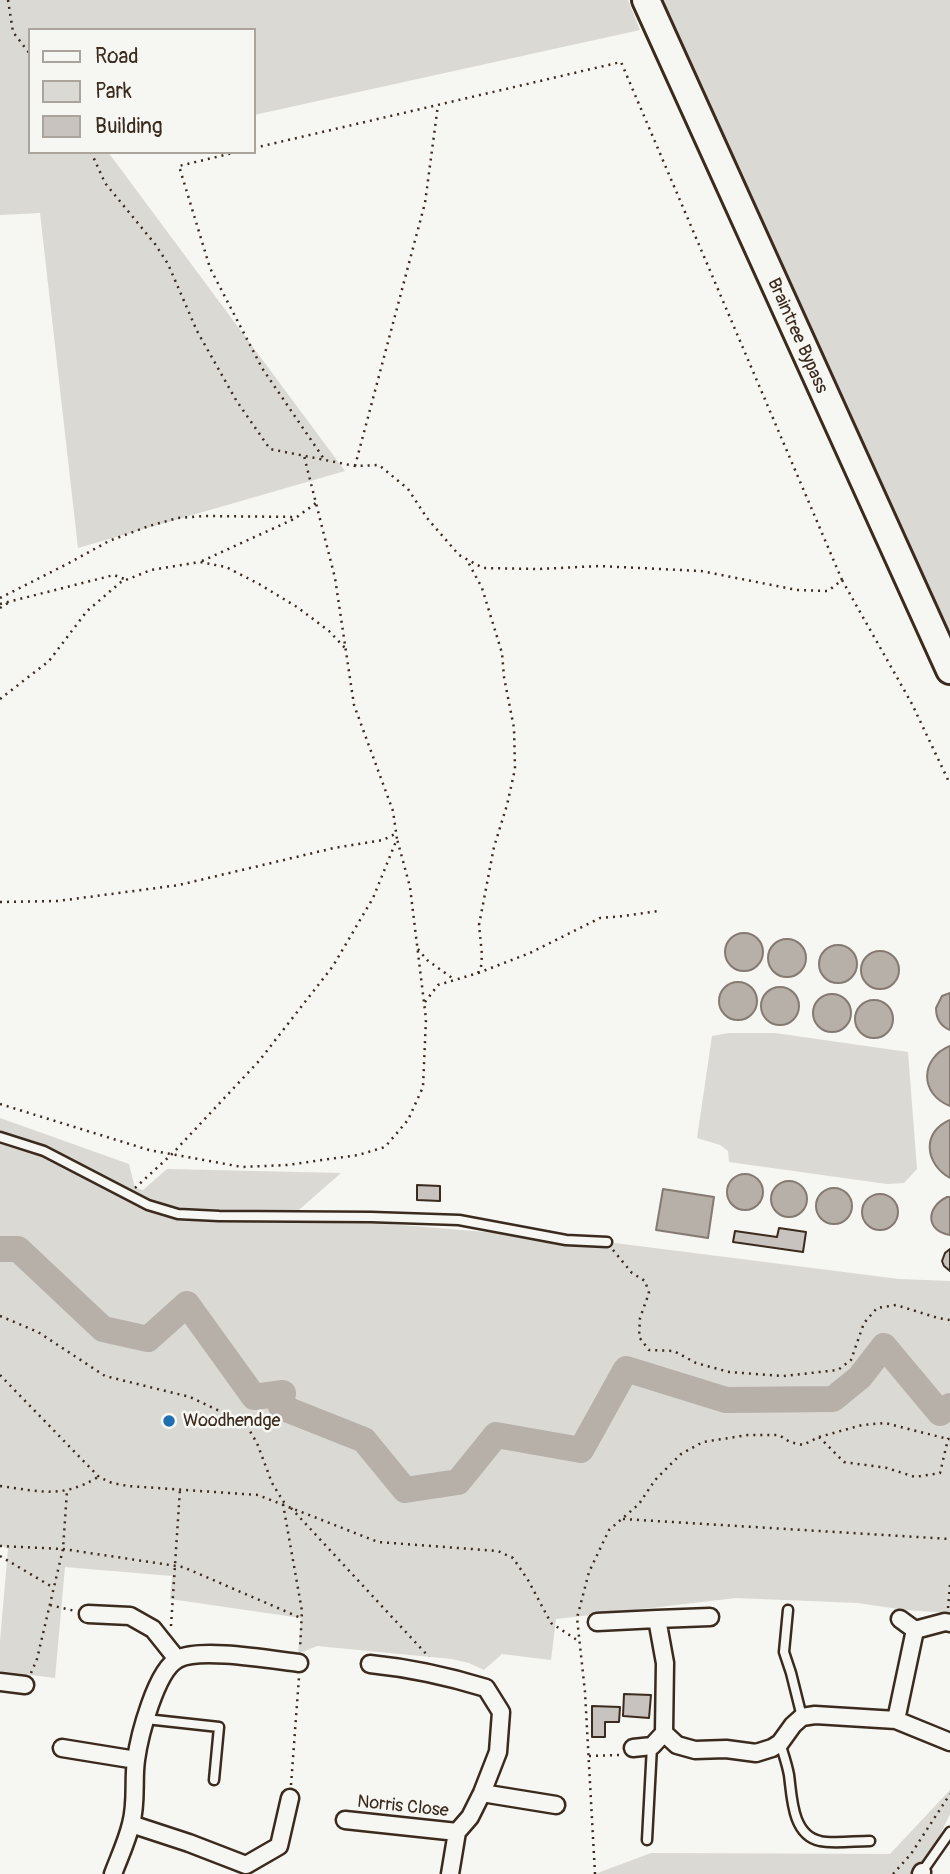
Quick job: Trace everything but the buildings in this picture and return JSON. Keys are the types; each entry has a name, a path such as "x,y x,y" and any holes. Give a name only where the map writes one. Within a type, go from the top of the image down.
{"highway":[{"name":"Braintree Bypass","path":"646,0 950,670"}],"street":[{"path":"88,1614 130,1616 153,1629 173,1653 213,1654 299,1663"},
{"path":"597,1622 710,1616"},
{"path":"633,1748 652,1746 664,1733 666,1663 657,1619"},
{"path":"900,1619 915,1630"},
{"path":"915,1630 947,1622"},
{"path":"896,1720 915,1630"},
{"path":"113,1874 131,1824 136,1760 146,1719 154,1692 173,1653"},
{"path":"370,1664 446,1676 486,1688 501,1712 498,1752 470,1817 457,1832 450,1874"},
{"path":"0,1682 25,1685"},
{"path":"664,1733 677,1745 695,1750 726,1749 756,1754 780,1743 802,1717 816,1715 896,1720 950,1742"},
{"path":"62,1748 136,1760"},
{"path":"482,1793 556,1805"},
{"path":"131,1824 189,1843 248,1870 279,1846 290,1798"},
{"name":"Norris Close","path":"345,1820 457,1832"}],"lane":[{"path":"0,1137 44,1151 148,1205 178,1214 458,1220 566,1240 607,1242"},
{"path":"788,1610 784,1653 802,1717"},
{"path":"146,1719 219,1727 214,1780"},
{"path":"780,1743 789,1776 794,1812 807,1836 820,1842 870,1841"},
{"path":"647,1840 652,1746"},
{"path":"921,1873 950,1832"}],"path":[{"path":"8,0 13,32 28,51"},
{"path":"256,148 621,62 842,580 912,704 950,784"},
{"path":"355,467 425,203 438,105"},
{"path":"92,154 105,183 168,264 197,331 253,426 270,449 355,467 379,465 408,489 427,518 459,555 483,568 599,566 701,571 797,590 828,591 842,580"},
{"path":"229,154 179,166 210,268 262,368 324,460"},
{"path":"0,1104 149,1150 242,1167 287,1165 358,1155 385,1147 408,1120 423,1087 426,1019 410,887 395,834 393,811 354,705 335,578 304,456"},
{"path":"0,699 49,661 87,611 121,582 151,570 200,562 297,517 316,503"},
{"path":"0,598 109,541 149,526 204,516 297,517"},
{"path":"467,560 482,587 502,653 514,728 515,769 508,804 494,847 479,925 482,955 478,973"},
{"path":"200,562 226,567 259,584 297,607 329,631 345,648"},
{"path":"0,606 114,575 127,580"},
{"path":"0,902 58,901 179,885 334,848 383,840 395,834"},
{"path":"128,1194 172,1154 259,1061 333,966 373,898 397,839"},
{"path":"424,1003 438,985 530,953 600,918 658,911"},
{"path":"418,949 427,960 455,980"},
{"path":"607,1242 632,1273 645,1281 649,1293 640,1318 639,1337 649,1350 674,1351 696,1363 729,1372 783,1376 838,1370 851,1360 864,1323 877,1308 896,1305 950,1320"},
{"path":"0,1316 38,1332 105,1376 190,1397 245,1423 285,1505 446,1676"},
{"path":"0,1375 99,1477 112,1483 258,1495 378,1542 498,1551 513,1558 551,1623 580,1642"},
{"path":"595,1874 585,1692 577,1618 589,1572 609,1531 639,1504 655,1480 681,1454 704,1442 748,1435 779,1435 790,1442 803,1445 819,1437 862,1425 885,1423 949,1439 940,1473 915,1477 887,1468 844,1462 819,1437"},
{"path":"0,1486 53,1493 67,1492 99,1477"},
{"path":"173,1653 180,1489"},
{"path":"25,1685 37,1659 63,1549 67,1492"},
{"path":"285,1505 302,1611 290,1798"},
{"path":"622,1518 950,1539"},
{"path":"0,1546 63,1549 183,1567 301,1618"},
{"path":"0,1556 54,1588"},
{"path":"947,1622 950,1585"},
{"path":"50,1605 88,1614"},
{"path":"892,1874 911,1854 950,1794"}],"green space":[{"path":"0,0 628,0 640,30 256,115 256,28 28,28 28,154 109,154 345,471 78,548 40,213 0,215"},
{"path":"660,0 950,0 950,643 804,317"},
{"path":"729,1033 775,1033 908,1052 917,1169 904,1183 887,1184 729,1162 728,1151 720,1145 697,1138 712,1036"},
{"path":"0,1118 129,1164 135,1188 143,1190 167,1169 341,1173 292,1216 607,1242 899,1279 950,1281 950,1613 858,1603 736,1598 556,1619 551,1660 502,1654 484,1670 452,1659 317,1646 298,1654 301,1618 170,1599 172,1576 65,1567 55,1678 0,1671 8,1549 0,1545"},
{"path":"950,1790 950,1814 921,1874 595,1874 651,1853 890,1854"}],"shaded area":[{"path":"744,933 758,938 763,952 758,966 744,971 730,966 725,952 730,938"},
{"path":"787,939 801,944 806,958 801,972 787,977 773,972 768,958 773,944"},
{"path":"838,945 852,950 857,964 852,978 838,983 824,978 819,964 824,950"},
{"path":"880,951 894,956 899,970 894,984 880,989 866,984 861,970 866,956"},
{"path":"738,982 752,987 757,1001 752,1015 738,1020 724,1015 719,1001 724,987"},
{"path":"780,987 794,992 799,1006 794,1020 780,1025 766,1020 761,1006 766,992"},
{"path":"950,993 950,1030 939,1021 936,1008 942,996"},
{"path":"832,994 846,999 851,1013 846,1027 832,1032 818,1027 813,1013 818,999"},
{"path":"874,1000 888,1005 893,1019 888,1033 874,1038 860,1033 855,1019 860,1005"},
{"path":"950,1046 950,1106 933,1093 927,1076 933,1059"},
{"path":"950,1120 950,1178 935,1165 930,1148 934,1132"},
{"path":"745,1174 757,1180 763,1192 757,1204 745,1210 733,1204 727,1192 733,1180"},
{"path":"789,1181 801,1187 807,1199 801,1211 789,1217 777,1211 771,1199 777,1187"},
{"path":"834,1188 846,1194 852,1206 846,1218 834,1224 822,1218 816,1206 822,1194"},
{"path":"663,1189 714,1197 708,1238 656,1230"},
{"path":"880,1194 892,1200 898,1212 892,1224 880,1230 868,1224 862,1212 868,1200"},
{"path":"950,1197 950,1235 936,1229 931,1218 935,1207"}],"waterway":[{"path":"0,1249 18,1249 103,1329 148,1339 187,1304 254,1397 283,1393 281,1407 364,1440 405,1490 458,1482 496,1435 581,1450 626,1369 726,1400 833,1399 860,1377 884,1346 940,1413 950,1406"}],"place":[{"name":"Woodhendge","path":"169,1421"}]}
